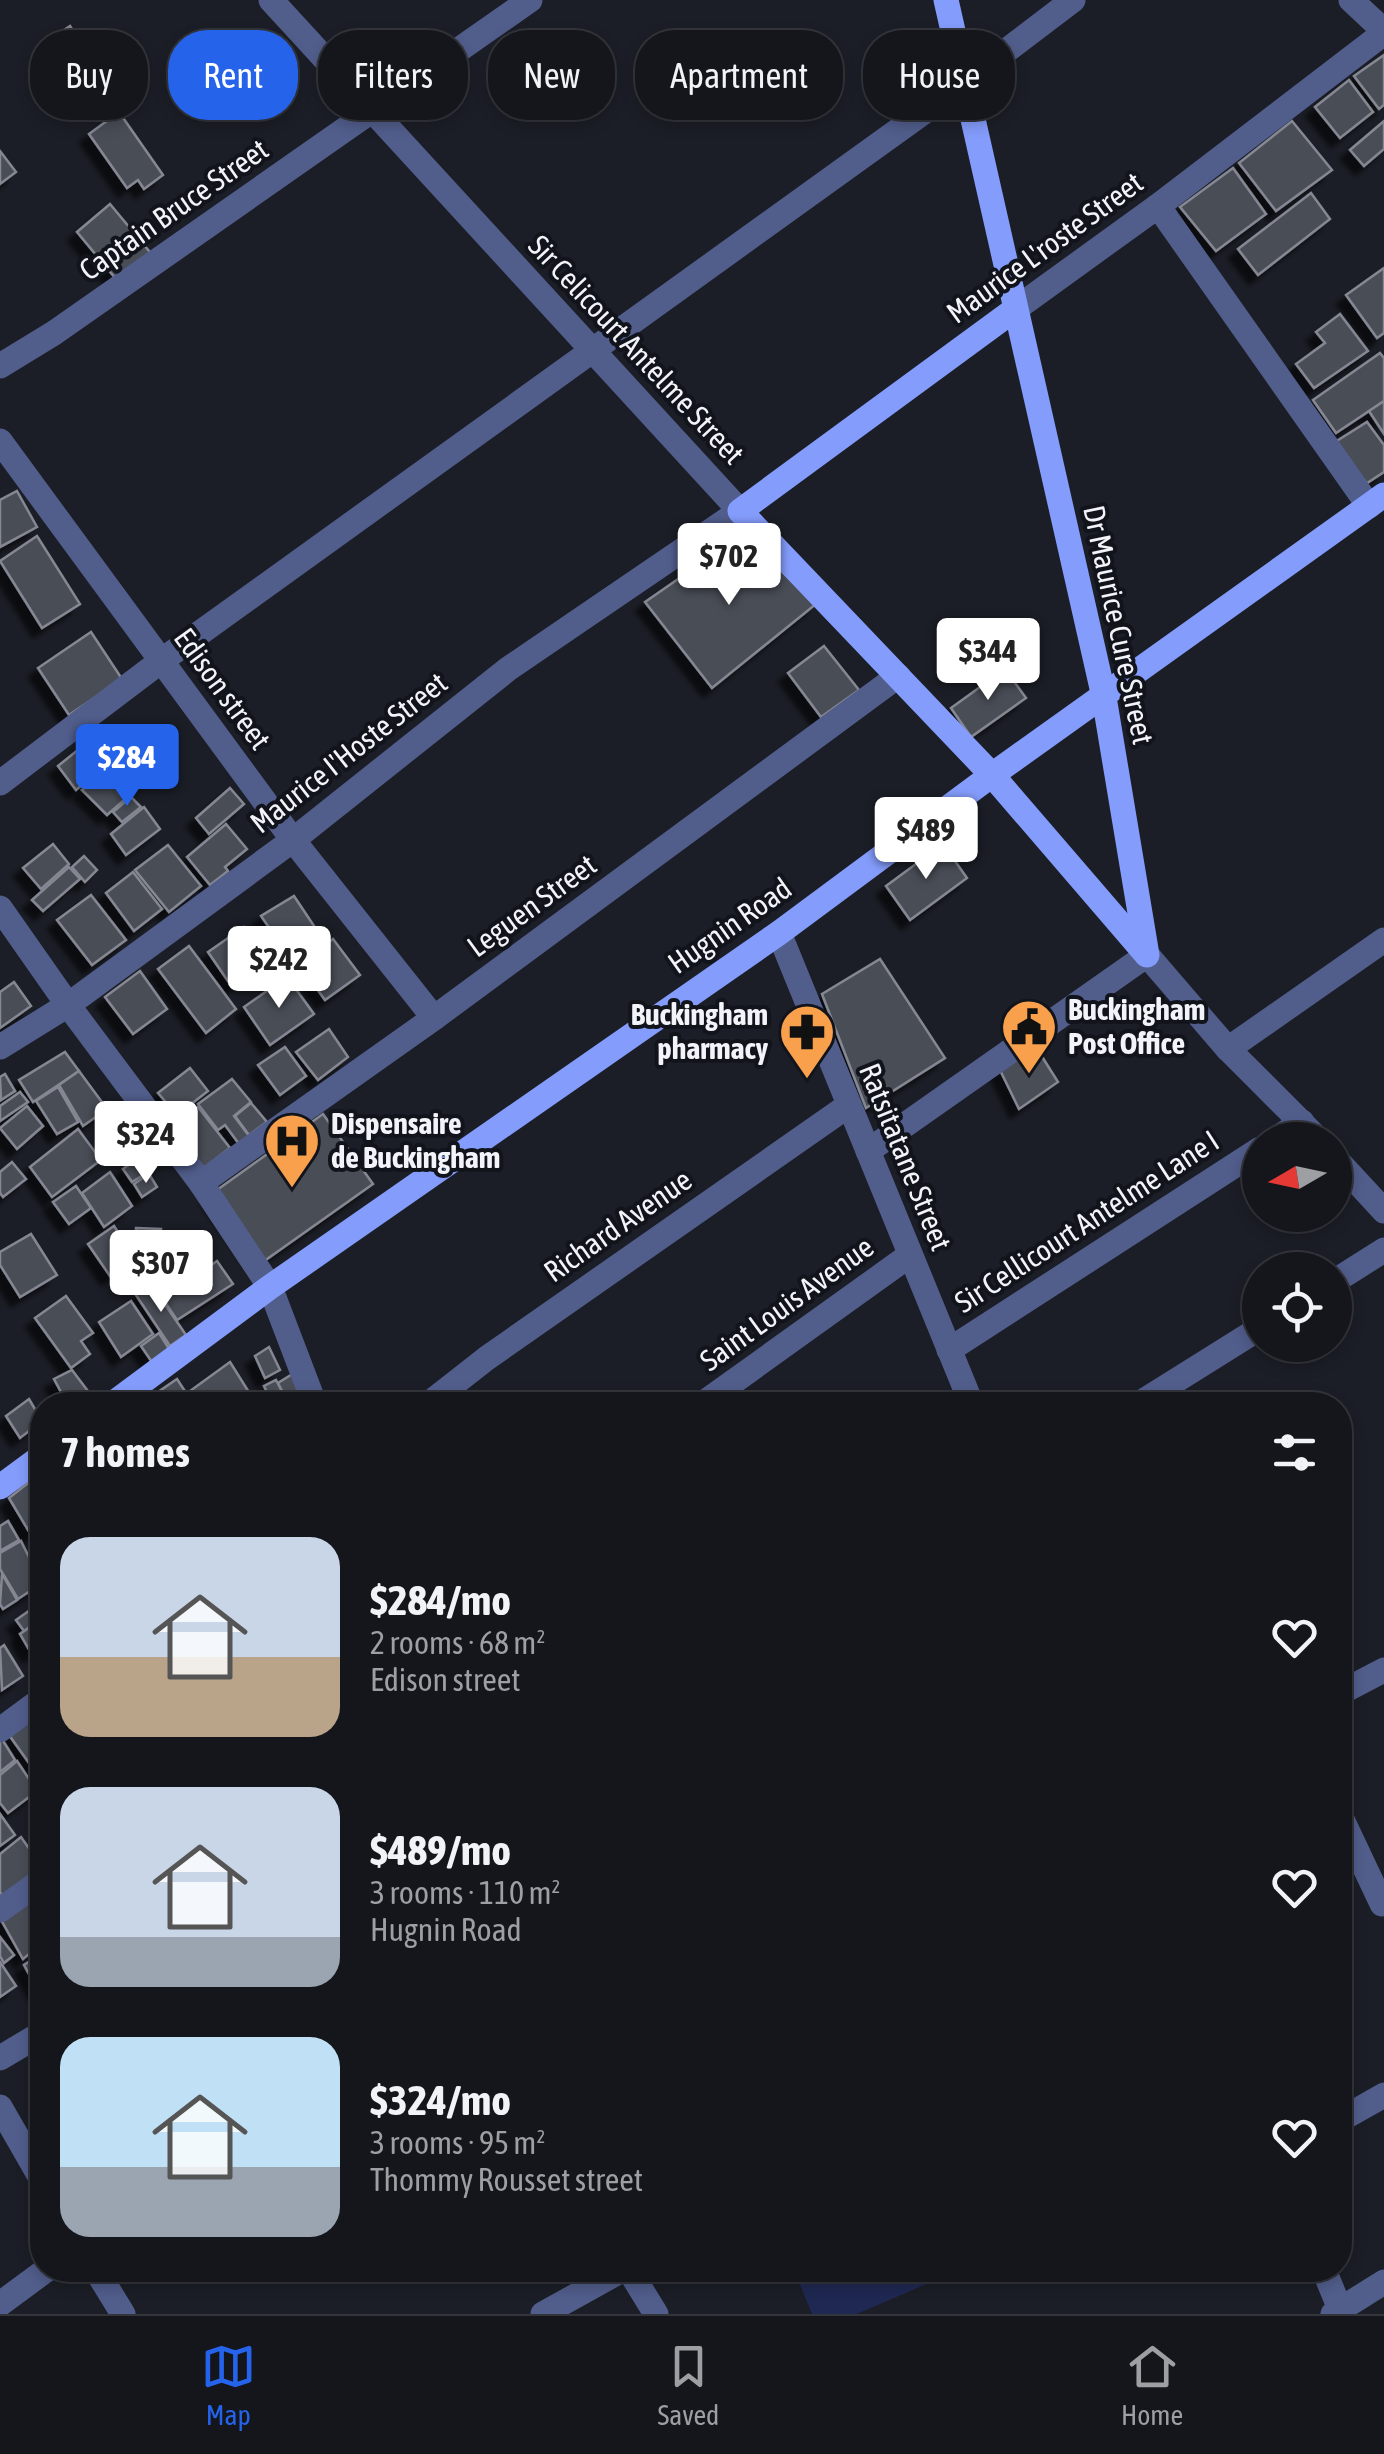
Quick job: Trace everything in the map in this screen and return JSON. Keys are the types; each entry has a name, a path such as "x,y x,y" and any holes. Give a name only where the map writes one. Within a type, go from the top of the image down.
{"main road":[{"name":"Dr Maurice Cure Street","path":"946,0 953,30"},
{"name":"Dr Maurice Cure Street","path":"972,120 1104,697 1147,955"},
{"name":"Maurice L'roste Street","path":"740,511 1014,310"},
{"name":"Hugnin Road","path":"129,1392 270,1287 779,933 992,775 1376,501"},
{"name":"Sir Celicourt Antelme Street","path":"740,511 992,775 1147,955"},
{"path":"0,1487 30,1465"}],"street":[{"name":"Sir Celicourt Antelme Street","path":"272,0 318,51"},
{"name":"Captain Bruce Street","path":"468,44 530,0"},
{"path":"1015,44 1073,0"},
{"path":"1352,0 1384,32"},
{"name":"Maurice L'roste Street","path":"1014,310 1158,206 1384,32"},
{"name":"Captain Bruce Street","path":"0,366 54,333 359,120"},
{"name":"Sir Celicourt Antelme Street","path":"380,120 740,511"},
{"path":"0,782 913,120"},
{"path":"1158,206 1376,501"},
{"name":"Edison street","path":"0,442 294,840 434,1018"},
{"name":"Maurice I'Hoste Street","path":"0,1047 68,1005 294,840 508,670 740,511"},
{"name":"Leguen Street","path":"201,1182 434,1018 898,676"},
{"path":"0,908 201,1182 270,1287 310,1392"},
{"name":"Ratsitatane Street","path":"779,933 967,1392"},
{"path":"1228,1049 1384,940"},
{"name":"Sir Celicourt Antelme Street","path":"1147,955 1228,1049 1301,1122"},
{"path":"868,1152 1147,955"},
{"name":"Richard Avenue","path":"444,1392 486,1358 850,1105"},
{"name":"Sir Cellicourt Antelme Lane I","path":"949,1350 1242,1161"},
{"path":"1352,1176 1384,1210"},
{"path":"1352,1270 1384,1250"},
{"name":"Saint Louis Avenue","path":"718,1392 910,1255"},
{"path":"1159,1392 1242,1339"},
{"path":"1352,1687 1384,1670"},
{"path":"0,1730 30,1708"},
{"path":"1352,1840 1382,1904"},
{"path":"0,1910 30,1889"},
{"path":"0,2058 30,2040"},
{"path":"1352,2113 1384,2096"},
{"path":"0,2107 30,2159"},
{"path":"0,2304 30,2282"},
{"path":"103,2282 123,2314"},
{"path":"543,2314 603,2282"},
{"path":"634,2282 656,2314"},
{"path":"1328,2282 1339,2312 1384,2282"}],"shaded area":[{"path":"799,2282 931,2282 857,2314 812,2314"}],"building":[{"path":"1384,55 1384,105 1379,109 1354,76"},
{"path":"1349,80 1373,112 1340,138 1315,107"},
{"path":"108,120 125,120 163,175 144,189 138,180 127,188 89,134"},
{"path":"1292,121 1332,170 1276,211 1239,163"},
{"path":"1384,121 1384,149 1364,166 1350,150"},
{"path":"0,151 16,172 0,184"},
{"path":"1233,168 1266,214 1216,251 1180,207"},
{"path":"1311,193 1330,219 1258,275 1238,249"},
{"path":"110,204 154,257 121,285 77,232"},
{"path":"1384,268 1384,333 1377,338 1346,295"},
{"path":"1340,314 1368,351 1314,388 1296,364 1325,343 1316,332"},
{"path":"1380,353 1384,358 1384,401 1336,433 1313,400"},
{"path":"1384,401 1384,434 1369,411"},
{"path":"1367,422 1384,445 1384,472 1364,485 1335,442"},
{"path":"17,491 37,527 0,547 0,500"},
{"path":"743,534 816,604 712,688 645,602"},
{"path":"37,536 80,604 42,628 0,561"},
{"path":"91,632 122,679 69,715 38,668"},
{"path":"824,646 859,690 821,717 788,673"},
{"path":"1005,669 1026,698 971,737 951,708"},
{"path":"94,737 113,760 76,790 58,766"},
{"path":"109,767 131,794 107,815 82,790"},
{"path":"230,788 244,804 209,834 196,818"},
{"path":"131,797 141,807 122,822 113,812"},
{"path":"144,807 160,829 126,855 111,834"},
{"path":"226,824 247,849 210,885 187,857"},
{"path":"53,844 69,864 41,889 23,868"},
{"path":"943,844 967,878 910,920 886,886"},
{"path":"168,845 201,886 169,912 135,870"},
{"path":"84,856 97,870 85,882 72,867"},
{"path":"69,867 80,879 43,911 32,900"},
{"path":"133,872 162,909 134,931 106,893"},
{"path":"91,895 126,940 92,965 57,920"},
{"path":"294,896 322,938 291,959 261,916"},
{"path":"244,927 268,958 232,987 208,952"},
{"path":"333,939 360,975 325,1000 299,964"},
{"path":"189,946 236,1009 206,1033 158,969"},
{"path":"880,959 945,1058 866,1108 822,994"},
{"path":"276,961 286,976 274,985 264,970"},
{"path":"140,971 167,1009 133,1034 105,997"},
{"path":"287,977 314,1014 270,1045 244,1007"},
{"path":"14,982 31,1006 0,1028 0,992"},
{"path":"329,1029 348,1057 318,1080 296,1052"},
{"path":"285,1047 306,1076 280,1095 258,1065"},
{"name":"Buckingham Post Office","path":"1036,1047 1058,1082 1019,1109 1000,1070"},
{"path":"65,1052 79,1071 33,1102 19,1080"},
{"path":"190,1068 208,1091 177,1115 158,1093"},
{"path":"79,1071 107,1109 83,1126 59,1085"},
{"path":"5,1074 15,1091 1,1100 0,1077"},
{"path":"232,1079 251,1102 234,1116 252,1140 242,1148 225,1125 218,1130 198,1104"},
{"path":"58,1087 78,1122 57,1134 36,1101"},
{"path":"20,1092 28,1102 0,1121 0,1106"},
{"path":"251,1103 267,1122 249,1135 235,1116"},
{"path":"27,1106 43,1126 17,1149 0,1128"},
{"path":"198,1107 230,1148 204,1168 171,1127"},
{"name":"Dispensaire de Buckingham","path":"323,1114 373,1184 260,1264 210,1195"},
{"path":"78,1129 101,1160 52,1197 30,1167"},
{"path":"146,1139 153,1150 143,1159 135,1148"},
{"path":"139,1157 148,1172 132,1182 123,1169"},
{"path":"12,1162 26,1179 3,1197 0,1172"},
{"path":"110,1172 132,1206 104,1227 82,1193"},
{"path":"149,1174 157,1187 142,1197 134,1184"},
{"path":"76,1186 91,1208 69,1224 53,1202"},
{"path":"114,1226 136,1259 110,1276 88,1244"},
{"path":"136,1228 161,1229 160,1240 136,1240"},
{"path":"31,1234 57,1275 20,1297 0,1265 0,1252"},
{"path":"217,1261 233,1284 177,1320 163,1299"},
{"path":"151,1284 186,1335 170,1346 136,1295"},
{"path":"66,1296 93,1333 81,1341 90,1354 71,1368 35,1318"},
{"path":"131,1301 153,1334 121,1357 99,1322"},
{"path":"159,1333 171,1352 154,1365 141,1346"},
{"path":"269,1347 280,1370 265,1378 255,1356"},
{"path":"230,1362 249,1392 191,1392"},
{"path":"72,1370 89,1392 61,1392 54,1379"},
{"path":"294,1373 302,1392 282,1392 278,1383"},
{"path":"177,1379 186,1392 158,1392"},
{"path":"276,1380 282,1392 267,1392 264,1386"},
{"path":"29,1399 30,1430 20,1438 6,1416"},
{"path":"30,1481 30,1533 9,1498"},
{"path":"8,1521 19,1540 0,1551 0,1526"},
{"path":"21,1541 30,1559 30,1591 18,1599 0,1569 0,1553"},
{"path":"2,1574 17,1600 3,1609 0,1604"},
{"path":"30,1610 30,1627 24,1631 16,1620"},
{"path":"30,1627 30,1651 20,1634"},
{"path":"4,1645 23,1676 2,1690 0,1648"},
{"path":"30,1720 30,1764 9,1735"},
{"path":"0,1736 15,1760 0,1772"},
{"path":"17,1761 30,1780 30,1796 8,1813 0,1803 0,1775"},
{"path":"0,1814 15,1835 0,1846"},
{"path":"21,1837 30,1850 30,1876 3,1897 0,1892 0,1854"},
{"path":"30,1899 30,1953 23,1959 0,1918"},
{"path":"0,1937 14,1955 4,1963 0,1956"},
{"path":"0,1962 16,1986 0,1997"}],"place":[{"name":"Buckingham Post Office","path":"1029,1076"},
{"name":"Buckingham pharmacy","path":"807,1081"},
{"name":"Dispensaire de Buckingham","path":"292,1190"}]}
